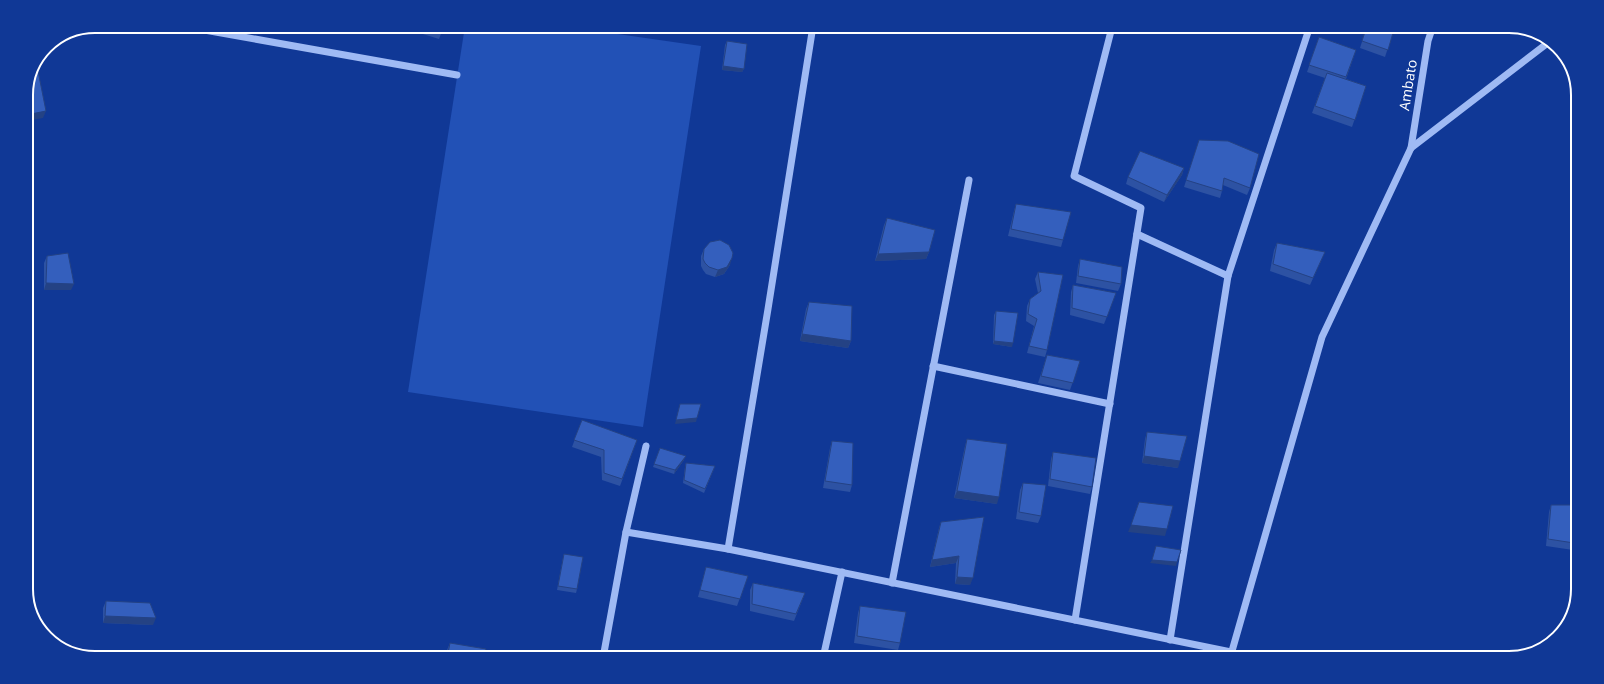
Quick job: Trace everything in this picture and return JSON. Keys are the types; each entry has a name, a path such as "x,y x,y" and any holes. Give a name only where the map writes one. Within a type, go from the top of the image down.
{"street":[{"path":"221,33 458,75"},
{"path":"728,549 812,33"},
{"path":"1075,620 1141,208 1074,176 1110,33"},
{"path":"1170,640 1228,276 1308,33"},
{"name":"Ambato","path":"1411,148 1428,41 1431,33"},
{"path":"1231,651 1322,337 1411,148 1545,45"},
{"path":"892,582 969,180"},
{"path":"1137,234 1228,276"},
{"path":"934,366 1110,404"},
{"path":"603,651 626,532 646,446"},
{"path":"626,532 728,549 892,582 1170,640 1214,651"},
{"path":"825,651 842,572"}],"shaded area":[{"path":"464,33 611,33 701,46 643,427 408,392"}],"building":[{"path":"1365,33 1393,33 1388,50 1362,41"},
{"path":"1319,37 1356,50 1346,77 1309,65"},
{"path":"727,41 747,44 744,69 723,66"},
{"path":"38,70 46,111 33,114 33,91"},
{"path":"1327,73 1366,86 1355,120 1315,106"},
{"path":"1199,140 1228,141 1259,154 1250,188 1224,178 1222,191 1186,180"},
{"path":"1140,151 1184,168 1167,195 1128,177"},
{"path":"1016,204 1071,212 1063,240 1011,229"},
{"path":"887,218 935,230 929,252 878,254"},
{"path":"720,240 729,245 733,253 727,267 718,270 709,267 703,259 704,249 710,242"},
{"path":"1277,243 1325,252 1313,278 1273,264"},
{"path":"68,253 74,284 46,283 47,256"},
{"path":"1080,259 1122,267 1121,284 1078,276"},
{"path":"1038,272 1063,275 1047,350 1029,346 1037,319 1028,314 1030,299 1041,291"},
{"path":"1073,285 1116,293 1107,317 1072,308"},
{"path":"809,302 852,306 851,341 802,334"},
{"path":"996,311 1018,313 1013,343 994,341"},
{"path":"1047,355 1080,361 1073,383 1041,376"},
{"path":"680,404 701,404 697,418 676,420"},
{"path":"582,420 637,440 622,479 604,473 604,450 574,440"},
{"path":"1147,432 1187,436 1180,461 1144,456"},
{"path":"967,439 1007,444 999,497 957,491"},
{"path":"832,441 853,443 852,485 825,481"},
{"path":"660,448 686,456 675,470 654,464"},
{"path":"1053,452 1096,458 1092,487 1050,479"},
{"path":"686,463 715,466 705,489 684,480"},
{"path":"1023,483 1046,485 1041,516 1019,512"},
{"path":"1139,502 1173,506 1167,529 1131,525"},
{"path":"1551,505 1571,505 1571,543 1548,539"},
{"path":"984,517 973,578 957,577 959,556 932,560 941,522"},
{"path":"1156,546 1181,550 1177,562 1152,560"},
{"path":"564,554 583,557 577,589 558,586"},
{"path":"706,567 748,576 740,599 700,590"},
{"path":"753,583 805,593 796,614 752,604"},
{"path":"106,601 150,603 156,618 105,616"},
{"path":"860,606 906,612 900,643 857,636"},
{"path":"450,643 486,649 486,651 448,651"}]}
